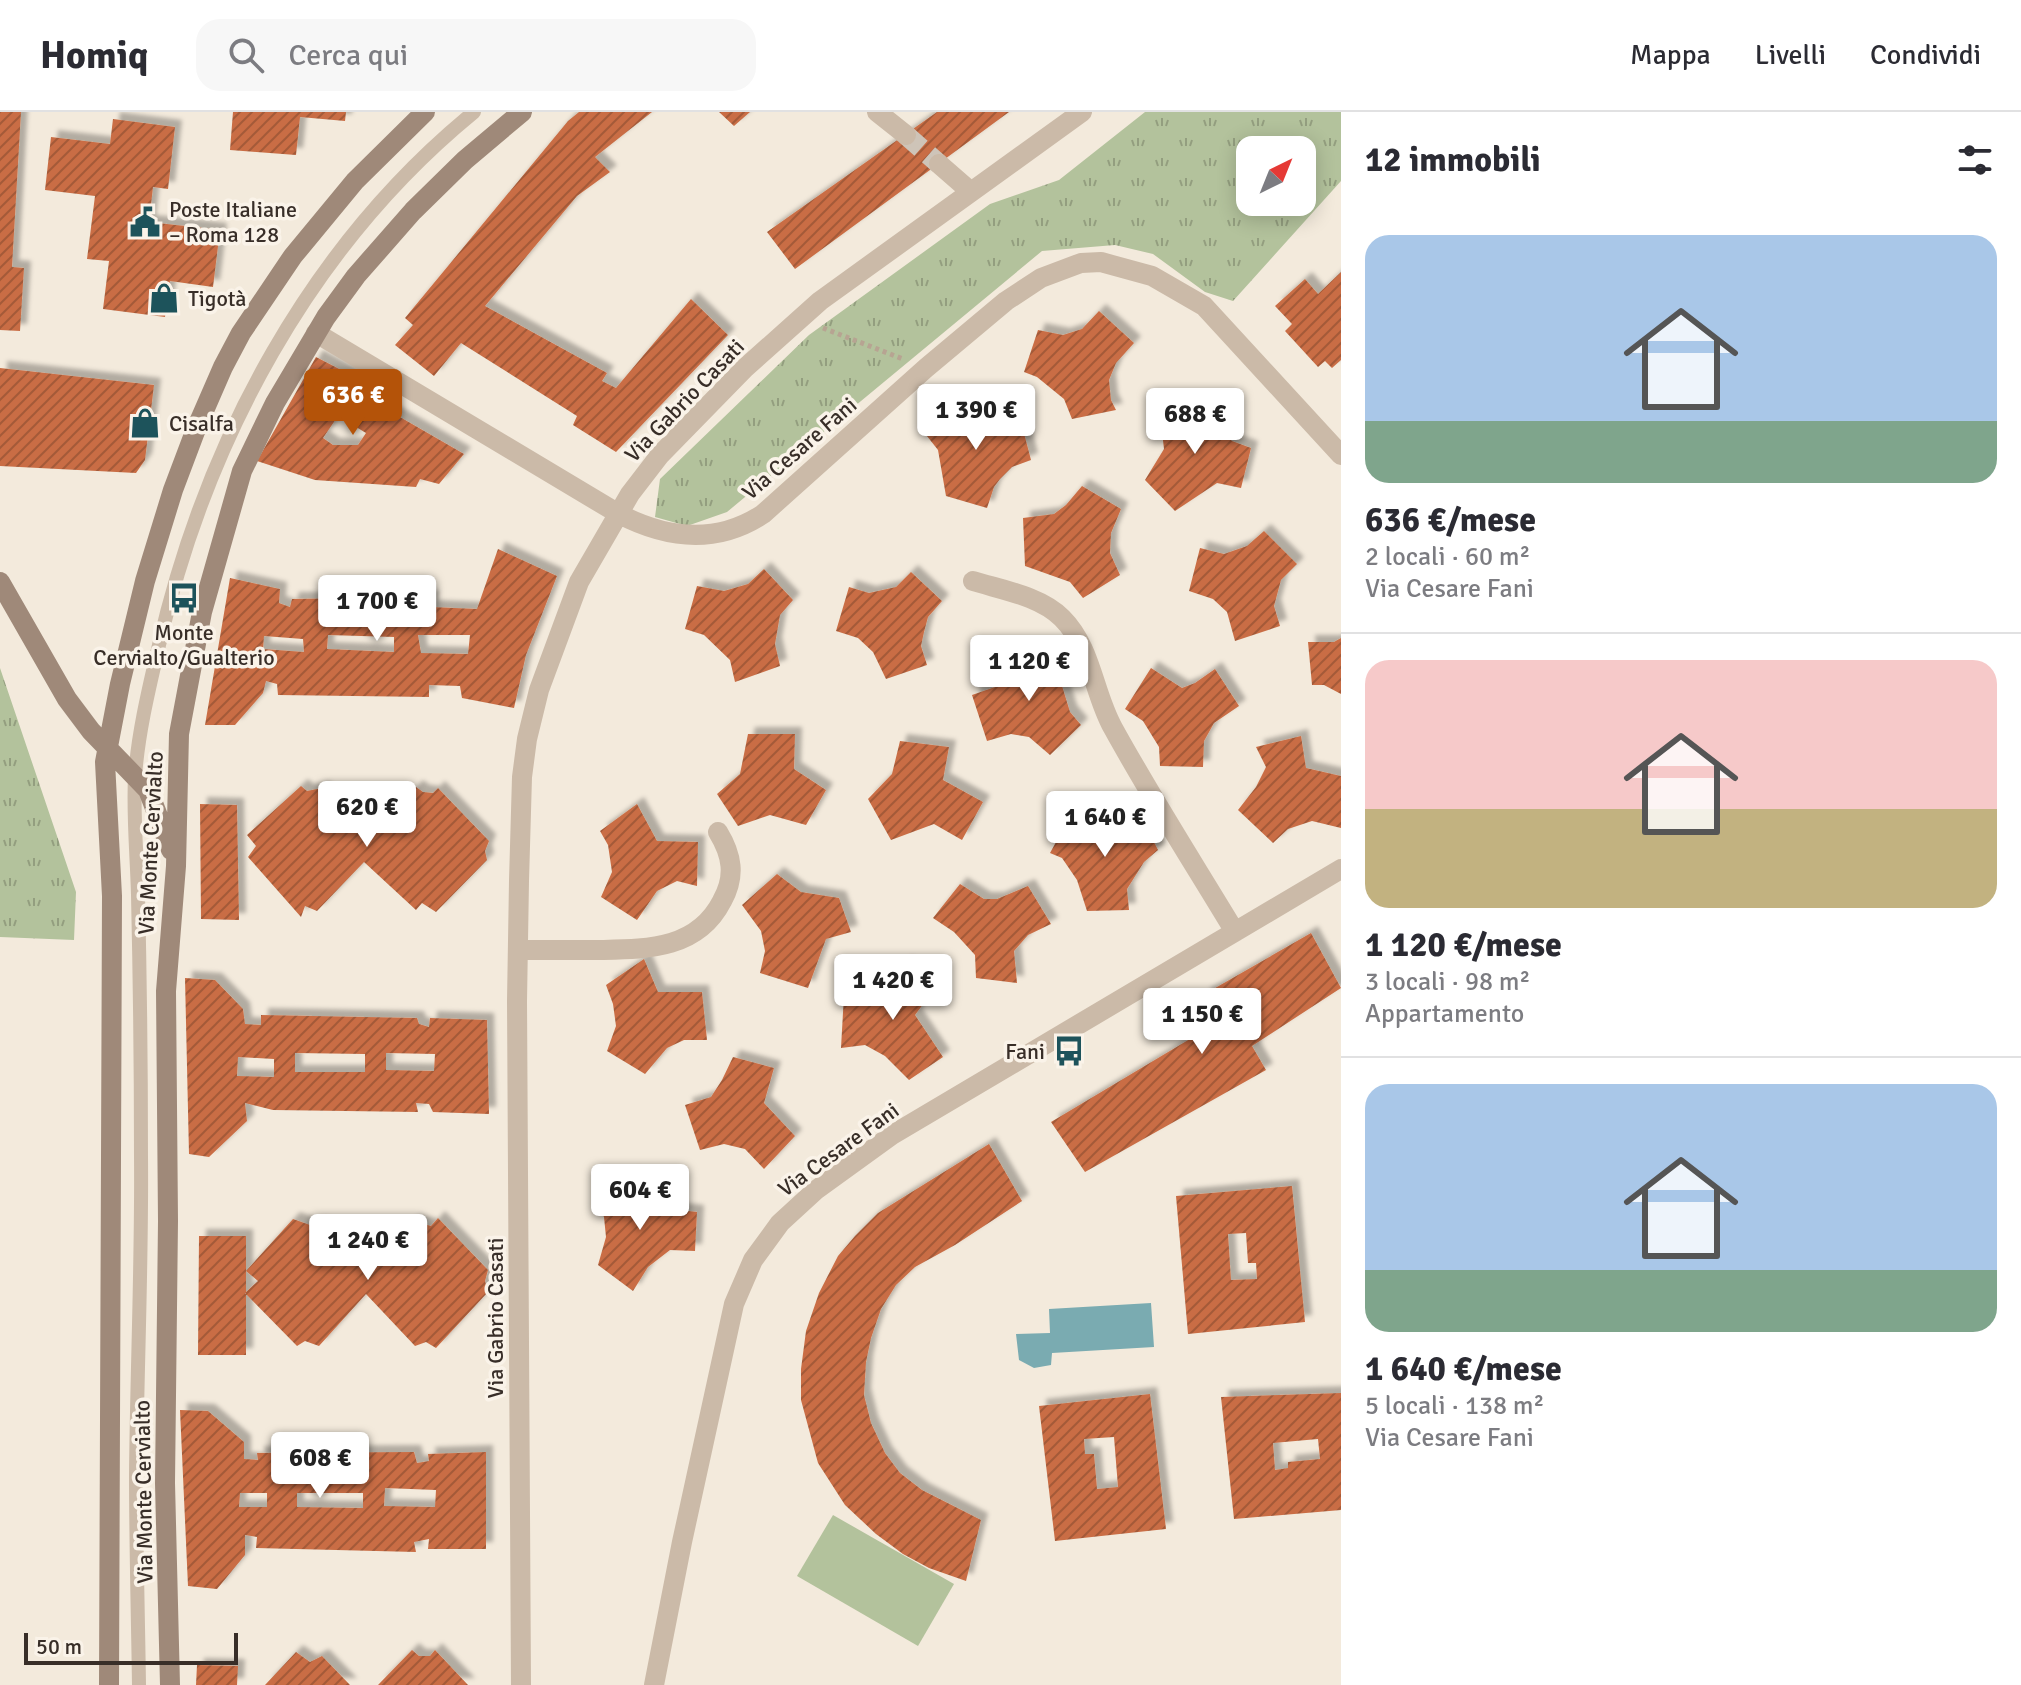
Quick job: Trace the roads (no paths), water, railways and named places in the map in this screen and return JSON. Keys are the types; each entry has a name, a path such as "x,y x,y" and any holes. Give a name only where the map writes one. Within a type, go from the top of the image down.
{"street":[{"name":"Via Monte Cervialto","path":"109,1685 113,1066 112,896 104,774 107,748 154,550 188,450 223,367 241,333 302,245 355,181 425,112"},
{"name":"Via Monte Cervialto","path":"170,1685 165,1483 168,1221 166,991 176,866 179,734 202,612 224,527 250,452 316,333 356,276 405,220 465,160 522,112"},
{"path":"877,112 906,135"},
{"name":"Via Gabrio Casati","path":"521,1685 518,950 522,777 534,707 579,582 651,465 745,368 847,279 1082,112"},
{"path":"939,164 970,191"},
{"name":"Via Cesare Fani","path":"316,333 619,514 656,531 687,537 742,526 775,504 926,368 1006,301 1032,284 1072,265 1101,262 1152,276 1204,306 1341,455"},
{"path":"973,581 1038,602 1071,627 1081,643 1096,691 1113,728 1235,932"},
{"path":"0,582 67,699 107,748 135,774 154,801 176,866"},
{"path":"518,950 654,948 694,934 715,914 728,889 731,857 718,832"},
{"name":"Via Cesare Fani","path":"654,1685 728,1329 739,1288 765,1240 816,1190 892,1135 1341,869"}],"lane":[{"name":"Via Monte Cervialto","path":"139,1685 136,1476 141,1190 135,774 151,682 178,573 200,503 245,403 305,300 363,221 426,153 474,112"}],"water":[{"path":"1151,1303 1154,1347 1052,1353 1051,1365 1034,1368 1019,1360 1016,1334 1050,1333 1049,1309"}],"tunnel":[{"path":"906,135 939,164"}],"place":[{"name":"Poste Italiane – Roma 128","path":"145,222"},
{"name":"Tigotà","path":"164,298"},
{"name":"Cisalfa","path":"145,423"},
{"name":"Monte Cervialto/Gualterio","path":"184,598"},
{"name":"Fani","path":"1069,1051"}]}
